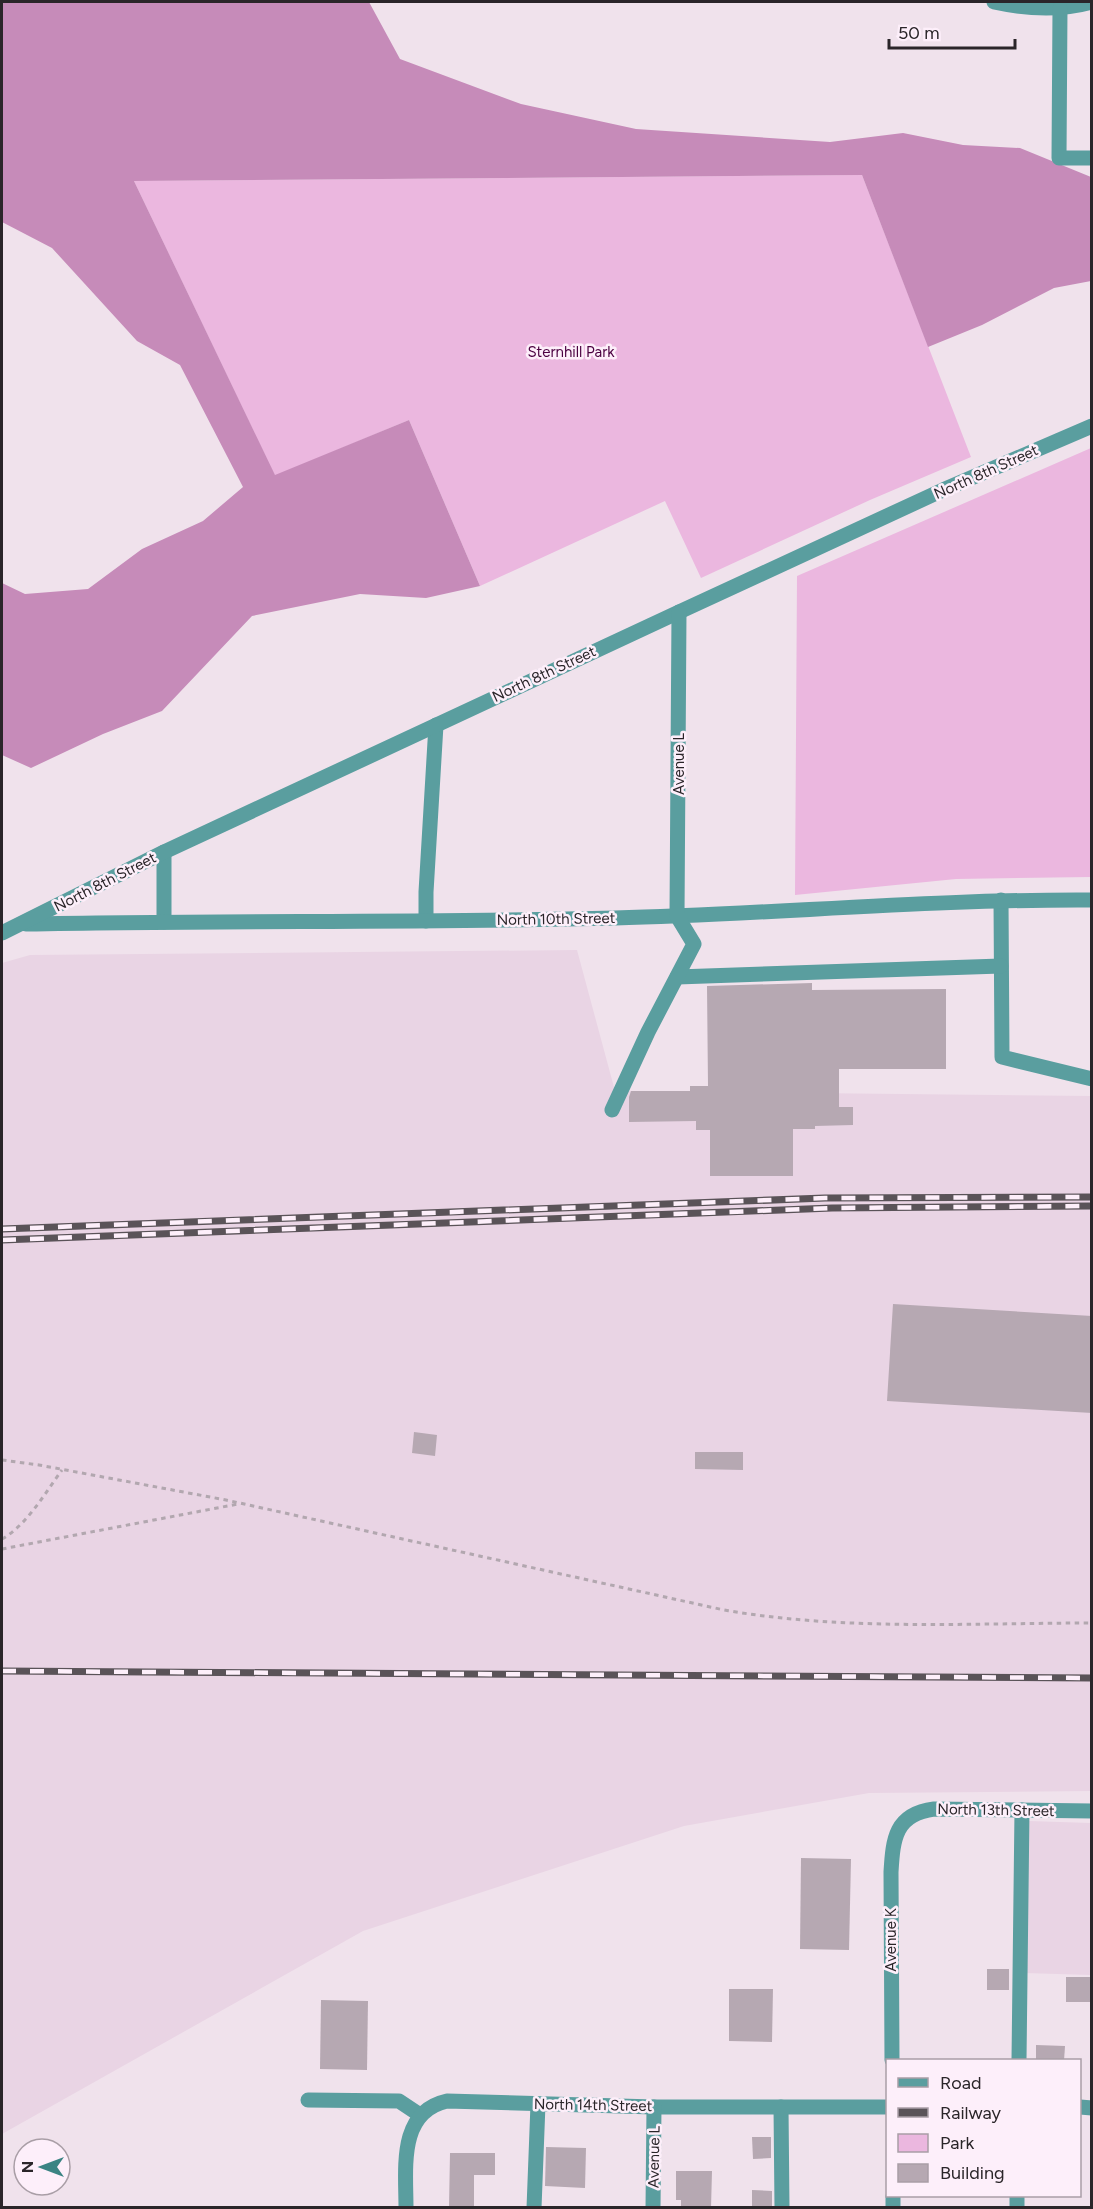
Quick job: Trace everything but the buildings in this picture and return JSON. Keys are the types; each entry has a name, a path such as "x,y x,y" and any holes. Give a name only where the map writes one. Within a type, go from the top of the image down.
{"street":[{"path":"994,2 1040,8 1060,8 1092,2"},
{"path":"1060,8 1059,158 1092,158"},
{"name":"North 8th Street","path":"2,933 164,852 436,725 943,490 1092,426"},
{"name":"Avenue L","path":"678,916 679,612"},
{"path":"426,921 436,725"},
{"path":"164,852 164,922"},
{"path":"1001,900 1002,1057 1092,1079"},
{"name":"North 10th Street","path":"20,925 678,916 961,901 1092,900"},
{"path":"612,1110 648,1032 694,944 678,916"},
{"path":"677,977 1001,966"},
{"name":"North 13th Street","path":"904,1821 920,1811 934,1809 1092,1811"},
{"path":"1019,2059 1022,1810"},
{"name":"Avenue K","path":"892,2059 891,1872 893,1846 904,1821"},
{"path":"308,2100 399,2101 420,2115 414,2122 408,2138 406,2208"},
{"name":"North 14th Street","path":"420,2115 437,2103 447,2101 654,2107 886,2107"},
{"path":"534,2208 538,2104"},
{"name":"Avenue L","path":"653,2208 654,2107"},
{"path":"781,2107 782,2208"}],"path":[{"path":"2,1460 240,1503 724,1610 773,1618 874,1623 1092,1623"},
{"path":"2,1539 25,1518 62,1470"},
{"path":"2,1550 240,1503"}],"shaded area":[{"path":"2,2 369,2 400,59 521,104 636,129 830,142 903,133 963,145 1020,148 1091,177 1091,281 1054,288 982,325 928,347 862,175 134,181 275,475 409,420 480,586 426,598 360,594 252,616 162,711 103,734 31,768 2,755 2,583 25,594 88,589 142,549 203,521 243,487 180,365 137,341 52,248 2,222"},
{"path":"577,950 615,1091 1091,1096 1091,1791 869,1793 684,1826 363,1931 2,2134 2,963 30,955"},
{"path":"1029,1821 1091,1823 1091,1975 1024,1973"}],"green space":[{"name":"Sternhill Park","path":"862,175 971,457 870,500 701,578 665,501 480,586 409,420 275,476 134,181"},
{"path":"1091,448 1091,877 956,879 795,895 797,576"}],"railway":[{"path":"2,1229 825,1198 1092,1197"},
{"path":"2,1240 832,1208 1092,1206"},
{"path":"2,1671 1092,1678"}]}
